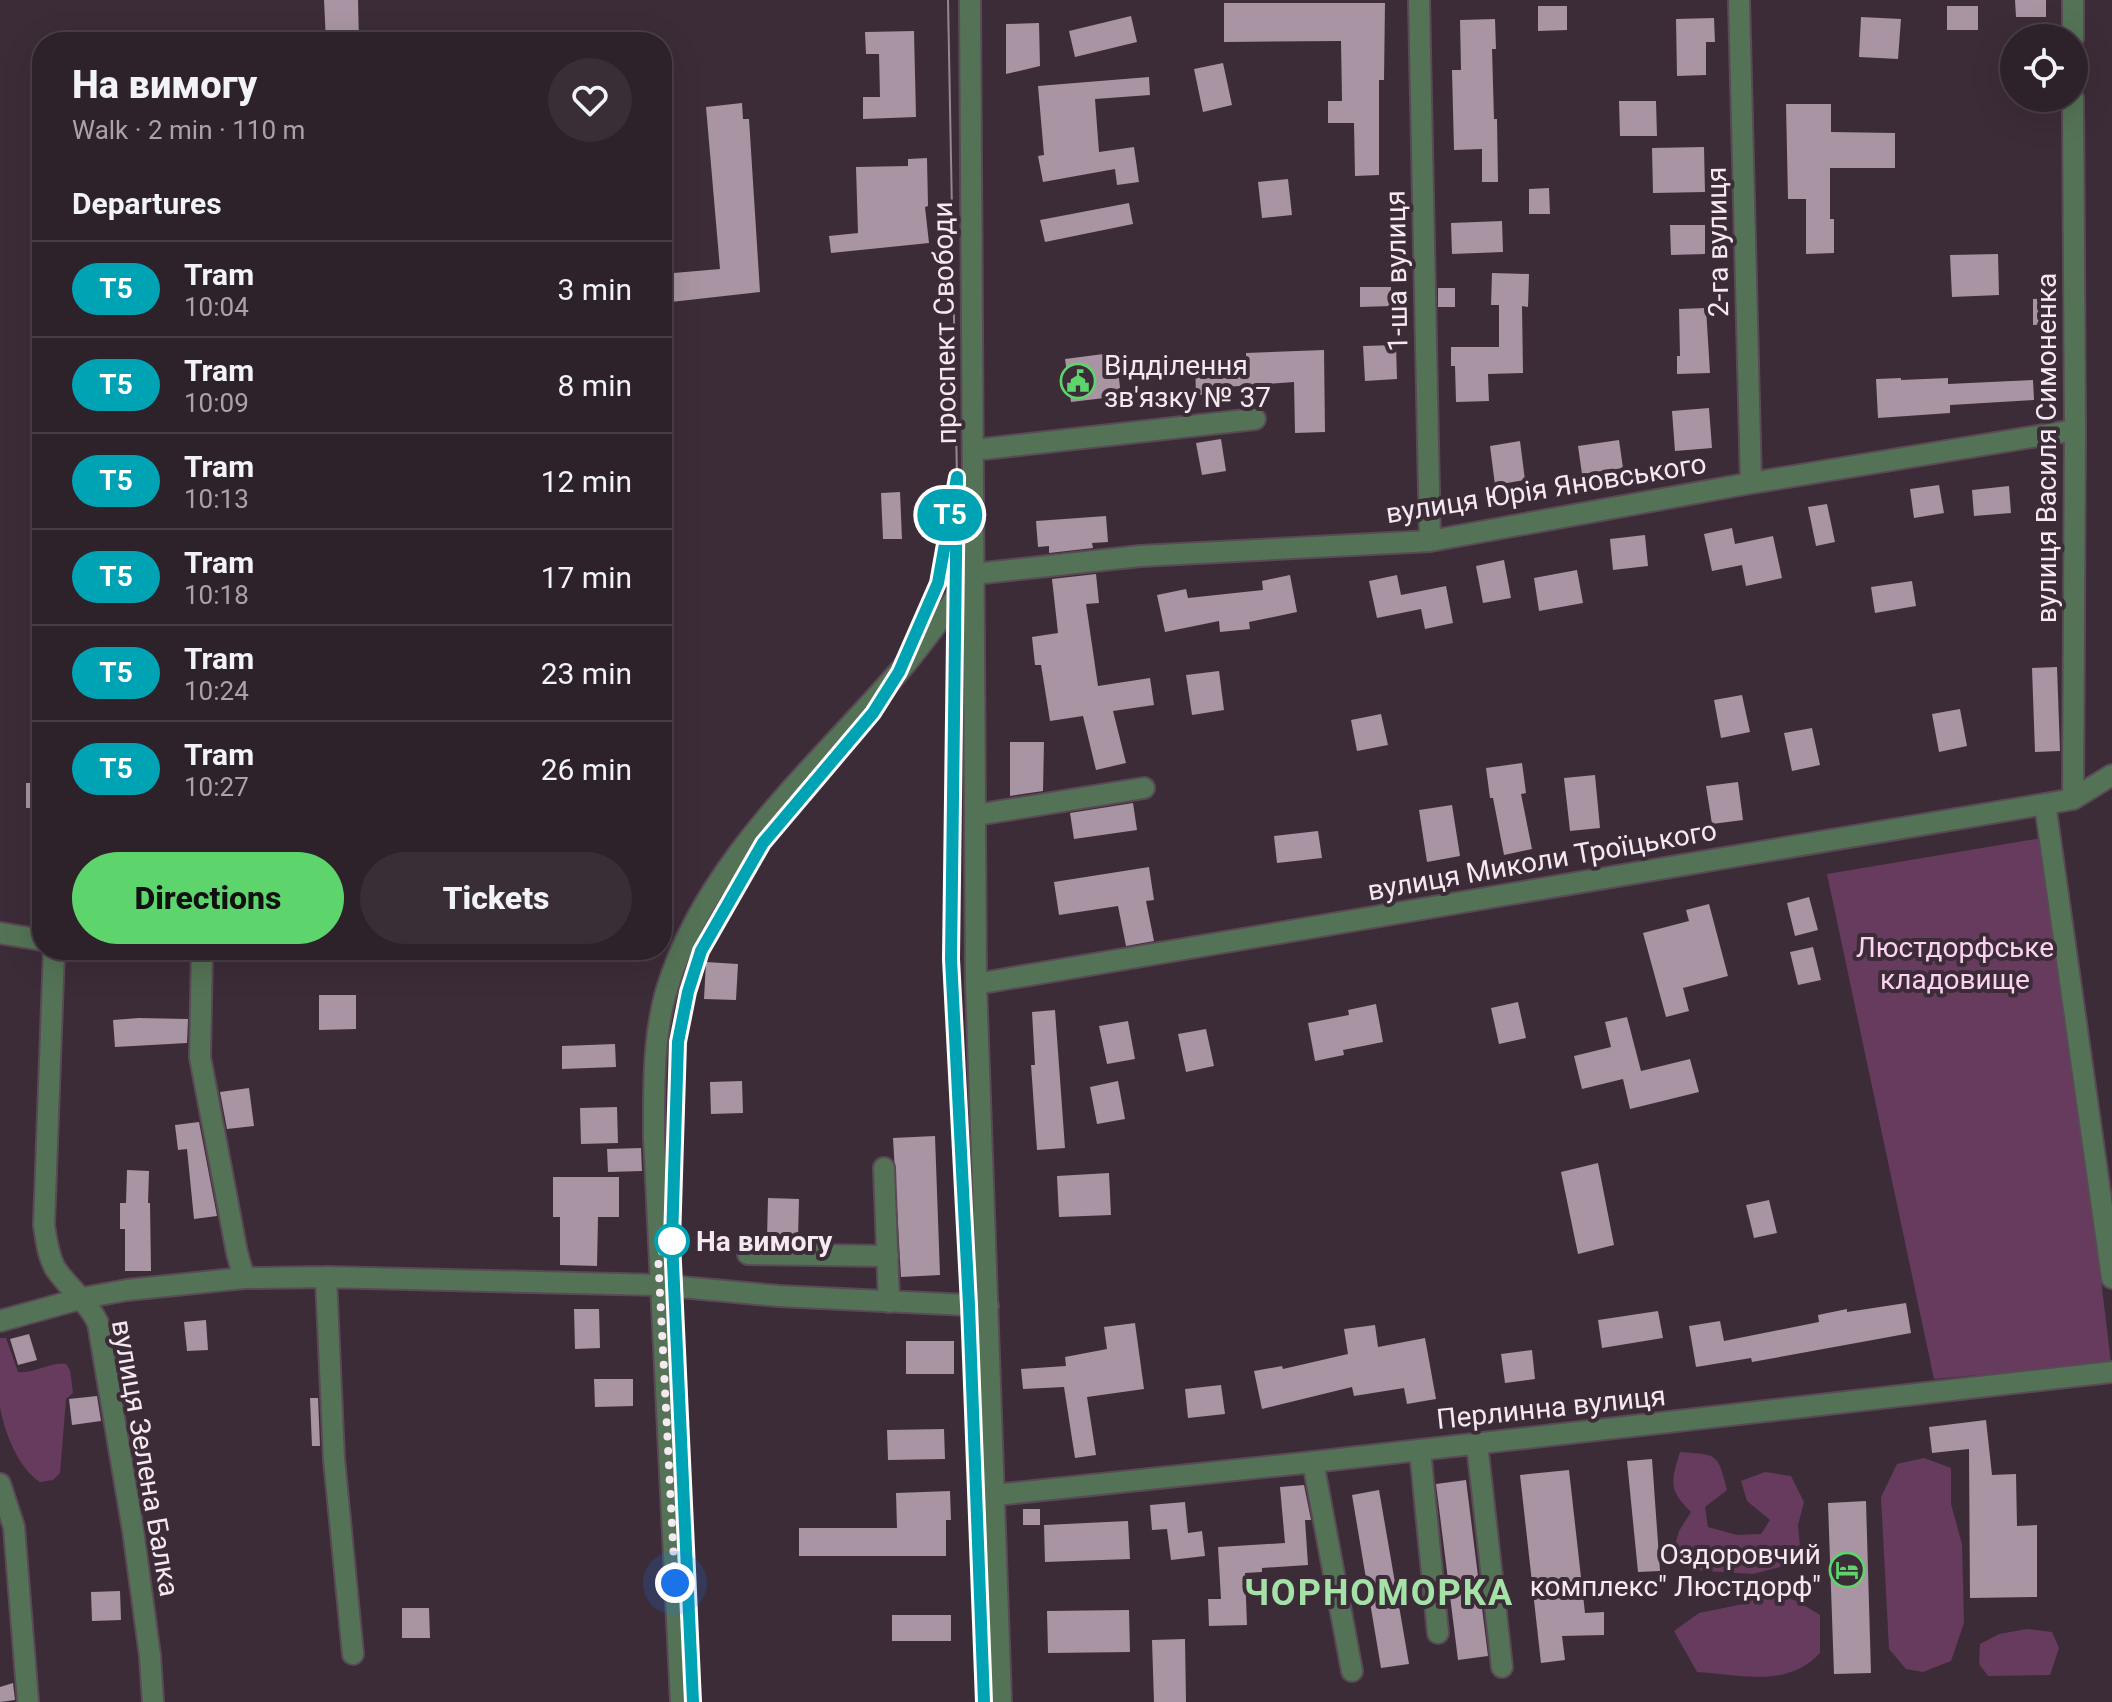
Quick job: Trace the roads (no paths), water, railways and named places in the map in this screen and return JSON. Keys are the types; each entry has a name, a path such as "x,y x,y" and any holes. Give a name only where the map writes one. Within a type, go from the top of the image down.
{"street":[{"name":"проспект Свободи","path":"970,0 976,984 1001,1702"},
{"name":"1-ша вулиця","path":"1419,0 1430,541"},
{"name":"2-га вулиця","path":"1739,0 1751,483"},
{"path":"2073,0 2073,24"},
{"name":"вулиця Василя Симоненка","path":"2073,112 2073,799"},
{"path":"974,450 1255,419"},
{"name":"вулиця Юрія Яновського","path":"974,574 1140,556 1430,541 1751,483 2075,430"},
{"path":"681,1702 654,1137 655,1057 666,992 689,936 719,883 756,828 899,672 974,574"},
{"name":"вулиця Миколи Троїцького","path":"976,984 2073,799 2112,775"},
{"path":"976,815 1144,788"},
{"path":"2045,804 2112,1278"},
{"path":"0,933 32,938"},
{"name":"вулиця Зелена Балка","path":"54,960 44,1225 49,1253 56,1269 92,1310 100,1337 133,1530 153,1702"},
{"path":"202,960 200,1057 244,1278"},
{"path":"884,1168 889,1302"},
{"path":"748,1254 888,1256"},
{"path":"326,1277 334,1459 353,1654"},
{"path":"0,1321 83,1298 127,1290 244,1278 659,1285 779,1296 988,1306"},
{"name":"Перлинна вулиця","path":"995,1495 2112,1372"},
{"path":"1477,1444 1502,1667"},
{"path":"1420,1450 1438,1633"},
{"path":"1313,1462 1352,1671"},
{"path":"0,1484 14,1527 28,1702"}],"tram line":[{"path":"948,0 957,477 951,959 969,1305 984,1702"},
{"name":"T5","path":"693,1702 672,1241 678,1042 688,992 701,951 763,843 873,713 899,672 938,583 957,477 951,959 969,1305 984,1702"},
{"path":"693,1702 672,1241 678,1042 688,992 701,951 763,843 873,713 899,672 938,583 947,532"}],"place":[{"name":"Відділення зв'язку № 37","path":"1078,381"},
{"name":"На вимогу","path":"672,1241"},
{"name":"Оздоровчий комплекс\" Люстдорф\"","path":"1847,1570"}],"district":[{"name":"ЧОРНОМОРКА","path":"1379,1592"}],"park label":[{"name":"Люстдорфське кладовище","path":"1955,963"}]}
